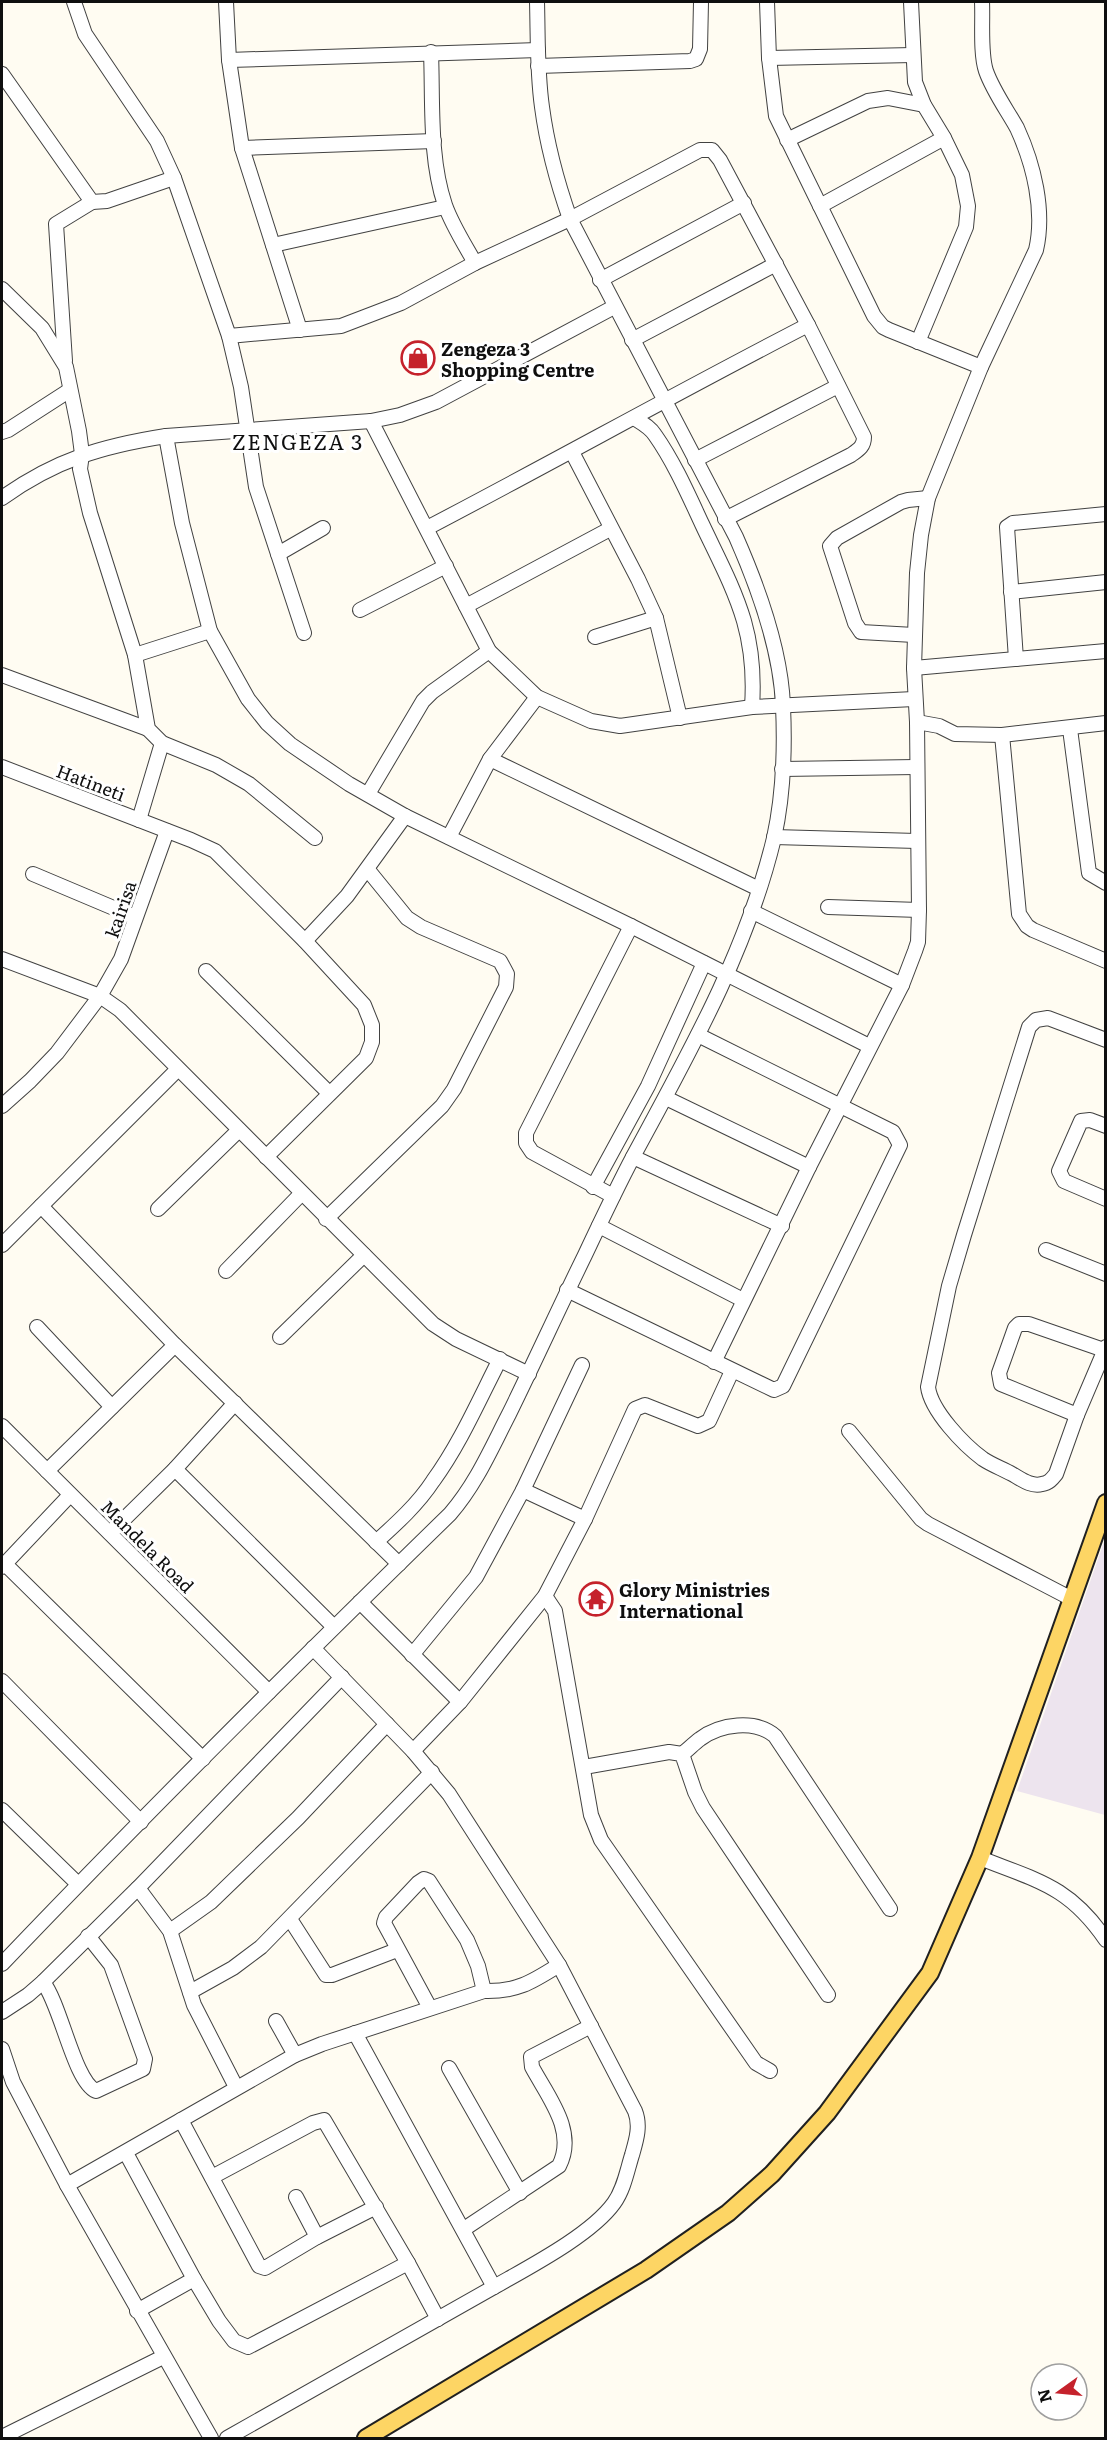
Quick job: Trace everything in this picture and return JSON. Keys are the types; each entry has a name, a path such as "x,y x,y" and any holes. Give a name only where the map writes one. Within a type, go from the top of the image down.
{"main road":[{"path":"366,2439 646,2271 728,2213 772,2174 827,2113 930,1973 980,1858 1106,1503"}],"street":[{"path":"74,2 85,34 157,141 174,178 229,336 241,387 256,487 304,633"},
{"path":"226,2 229,60 242,148 300,330"},
{"path":"2,1964 78,1884 466,1495 529,1374 613,1196 666,1098 727,975 759,889 774,837 782,769 783,704 773,647 754,578 570,219 549,149 542,108 538,66 537,2"},
{"path":"538,66 690,61 696,58 700,49 701,2"},
{"path":"767,2 769,58 776,116 879,323 889,330 981,367"},
{"path":"911,2 915,82 924,105 944,138 962,175 968,216 966,227 918,342"},
{"path":"714,1362 782,1226 808,1167 902,985 918,942 917,722 914,635 917,573 928,498 981,367 1036,250 1040,217 1027,153 1018,130 986,71 982,2"},
{"path":"229,60 538,50"},
{"path":"431,52 435,141 445,207 475,263"},
{"path":"769,58 913,55"},
{"path":"2,74 92,202"},
{"path":"787,140 868,101 888,98 924,105"},
{"path":"820,206 944,138"},
{"path":"242,148 435,141"},
{"path":"229,336 341,326 375,314 401,303 475,263 570,219 700,150 712,150 744,203 808,325 860,427 864,443 850,455 725,519"},
{"path":"148,729 135,655 90,513 80,469 82,454 66,367 56,224 92,202 107,201 174,178"},
{"path":"600,280 744,203"},
{"path":"273,245 445,207"},
{"path":"632,340 776,264"},
{"path":"2,289 42,328 66,367"},
{"path":"2,498 34,477 82,454 133,441 166,436 371,421 400,415 436,402 614,307"},
{"path":"427,528 572,452 663,400 808,325"},
{"path":"695,460 838,386"},
{"path":"2,432 70,390"},
{"path":"634,418 647,425 655,434 684,487 731,584 744,622 749,648 753,680 752,707"},
{"path":"371,421 489,651 537,697 591,721 635,726 783,704 915,699"},
{"path":"166,436 182,523 210,631 248,699 267,723 290,744 405,816 631,926 869,1046"},
{"path":"572,452 656,618 680,718"},
{"path":"914,635 861,632 855,623 830,546 837,538 901,502 928,498"},
{"path":"1016,659 1006,529 1009,525 1106,514"},
{"path":"278,554 323,528"},
{"path":"466,606 610,529"},
{"path":"360,610 446,566"},
{"path":"1011,592 1106,582"},
{"path":"595,637 656,618"},
{"path":"135,655 210,631"},
{"path":"368,794 423,701 489,651"},
{"path":"914,668 1106,651"},
{"path":"2,675 148,729 162,743 233,774 249,784 315,838"},
{"path":"449,837 490,759 537,697"},
{"path":"917,722 939,726 955,734 1002,735 1070,729 1106,723"},
{"path":"1070,729 1089,873 1106,883"},
{"path":"1002,735 1019,914 1027,926 1033,930 1106,961"},
{"path":"139,820 162,743"},
{"path":"490,759 759,889"},
{"name":"Hatineti","path":"2,767 215,851 305,941 364,1005 372,1025 372,1042 366,1058 266,1157"},
{"path":"782,769 916,767"},
{"path":"305,941 368,870 405,816"},
{"name":"kairisa","path":"2,1106 57,1053 100,996 121,959 167,831"},
{"path":"774,837 917,841"},
{"path":"326,1219 442,1106 454,1089 506,987 507,974 500,961 421,927 407,918 368,870"},
{"path":"33,874 135,917"},
{"path":"828,907 919,910"},
{"path":"751,911 902,985"},
{"path":"613,1196 532,1152 526,1143 526,1133 631,926"},
{"path":"2,959 100,996 133,1023 326,1219 443,1332 529,1374"},
{"path":"593,1187 648,1086 704,963"},
{"path":"206,971 329,1093"},
{"path":"1077,1415 1001,1384 999,1373 1015,1328 1019,1324 1029,1324 1105,1348 1077,1415 1056,1474 1050,1481 1041,1485 1030,1484 984,1459 962,1440 931,1401 928,1387 966,1225 1029,1027 1036,1020 1048,1018 1106,1040"},
{"path":"567,1290 774,1390 783,1386 900,1145 893,1132 698,1035"},
{"path":"2,1245 177,1070"},
{"path":"666,1098 808,1167"},
{"path":"1106,1126 1090,1120 1081,1121 1059,1171 1064,1181 1106,1199"},
{"path":"158,1209 239,1130"},
{"path":"633,1157 782,1226"},
{"path":"226,1271 301,1194"},
{"path":"41,1206 176,1345 399,1564"},
{"path":"599,1226 743,1300"},
{"path":"1046,1250 1106,1274"},
{"path":"280,1337 364,1255"},
{"path":"37,1327 112,1407"},
{"path":"47,1471 176,1345"},
{"path":"376,1542 412,1507 433,1482 451,1453 500,1359"},
{"path":"412,1655 476,1577 523,1490 582,1365"},
{"path":"413,1751 460,1702 544,1596 585,1519 635,1409 645,1405 698,1426 702,1425 709,1421 732,1371"},
{"path":"110,1533 175,1468 235,1403"},
{"path":"849,1431 921,1519 1072,1599"},
{"name":"Mandela Road","path":"3,1432 47,1471 269,1692"},
{"path":"175,1468 334,1627"},
{"path":"523,1490 585,1519"},
{"path":"70,1495 3,1565 203,1759"},
{"path":"544,1596 555,1611 591,1815 601,1840 756,2062 770,2071"},
{"path":"360,1602 460,1702"},
{"path":"227,2439 494,2287 598,2220 613,2204 624,2183 636,2141 638,2117 559,1965 500,1870 432,1772 313,1648"},
{"path":"2,2012 43,1982 138,1888 342,1677"},
{"path":"2,1681 141,1822"},
{"path":"170,1930 211,1902 298,1818 387,1724"},
{"path":"682,1755 701,1738 719,1730 756,1725 766,1728 775,1736 890,1910"},
{"path":"584,1767 669,1752 682,1755"},
{"path":"682,1755 703,1808 828,1995"},
{"path":"190,1992 247,1958 290,1919 432,1772"},
{"path":"2,1810 78,1884"},
{"path":"980,1858 1062,1893 1082,1909 1106,1940"},
{"path":"430,2008 397,1950 384,1920 418,1883 427,1878 467,1940 478,1966 484,1991"},
{"path":"138,1888 170,1930 202,2022 236,2087"},
{"path":"290,1919 326,1975 332,1975 397,1950"},
{"path":"43,1982 56,2006 81,2074 92,2089 96,2091 143,2069 145,2059 119,1983 111,1965 88,1936"},
{"path":"68,2186 295,2055 484,1991 501,1991 521,1987 559,1965"},
{"path":"276,2021 295,2055"},
{"path":"464,2229 559,2166 565,2150 563,2124 532,2067 531,2058 591,2026"},
{"path":"356,2033 494,2287"},
{"path":"2,2049 13,2082 68,2186 211,2439"},
{"path":"449,2068 520,2193"},
{"path":"181,2120 259,2266 265,2268 376,2207"},
{"path":"212,2177 322,2120 326,2121 438,2319"},
{"path":"126,2153 194,2279 231,2338 238,2344 248,2347 408,2263"},
{"path":"296,2197 318,2237"},
{"path":"137,2311 194,2279"},
{"path":"2,2437 163,2357"}],"shaded area":[{"path":"1105,1539 1105,1815 1017,1791"}],"place":[{"name":"Zengeza 3 Shopping Centre","path":"418,358"},
{"name":"Glory Ministries International","path":"596,1599"}],"district":[{"name":"ZENGEZA 3","path":"298,440"}]}
